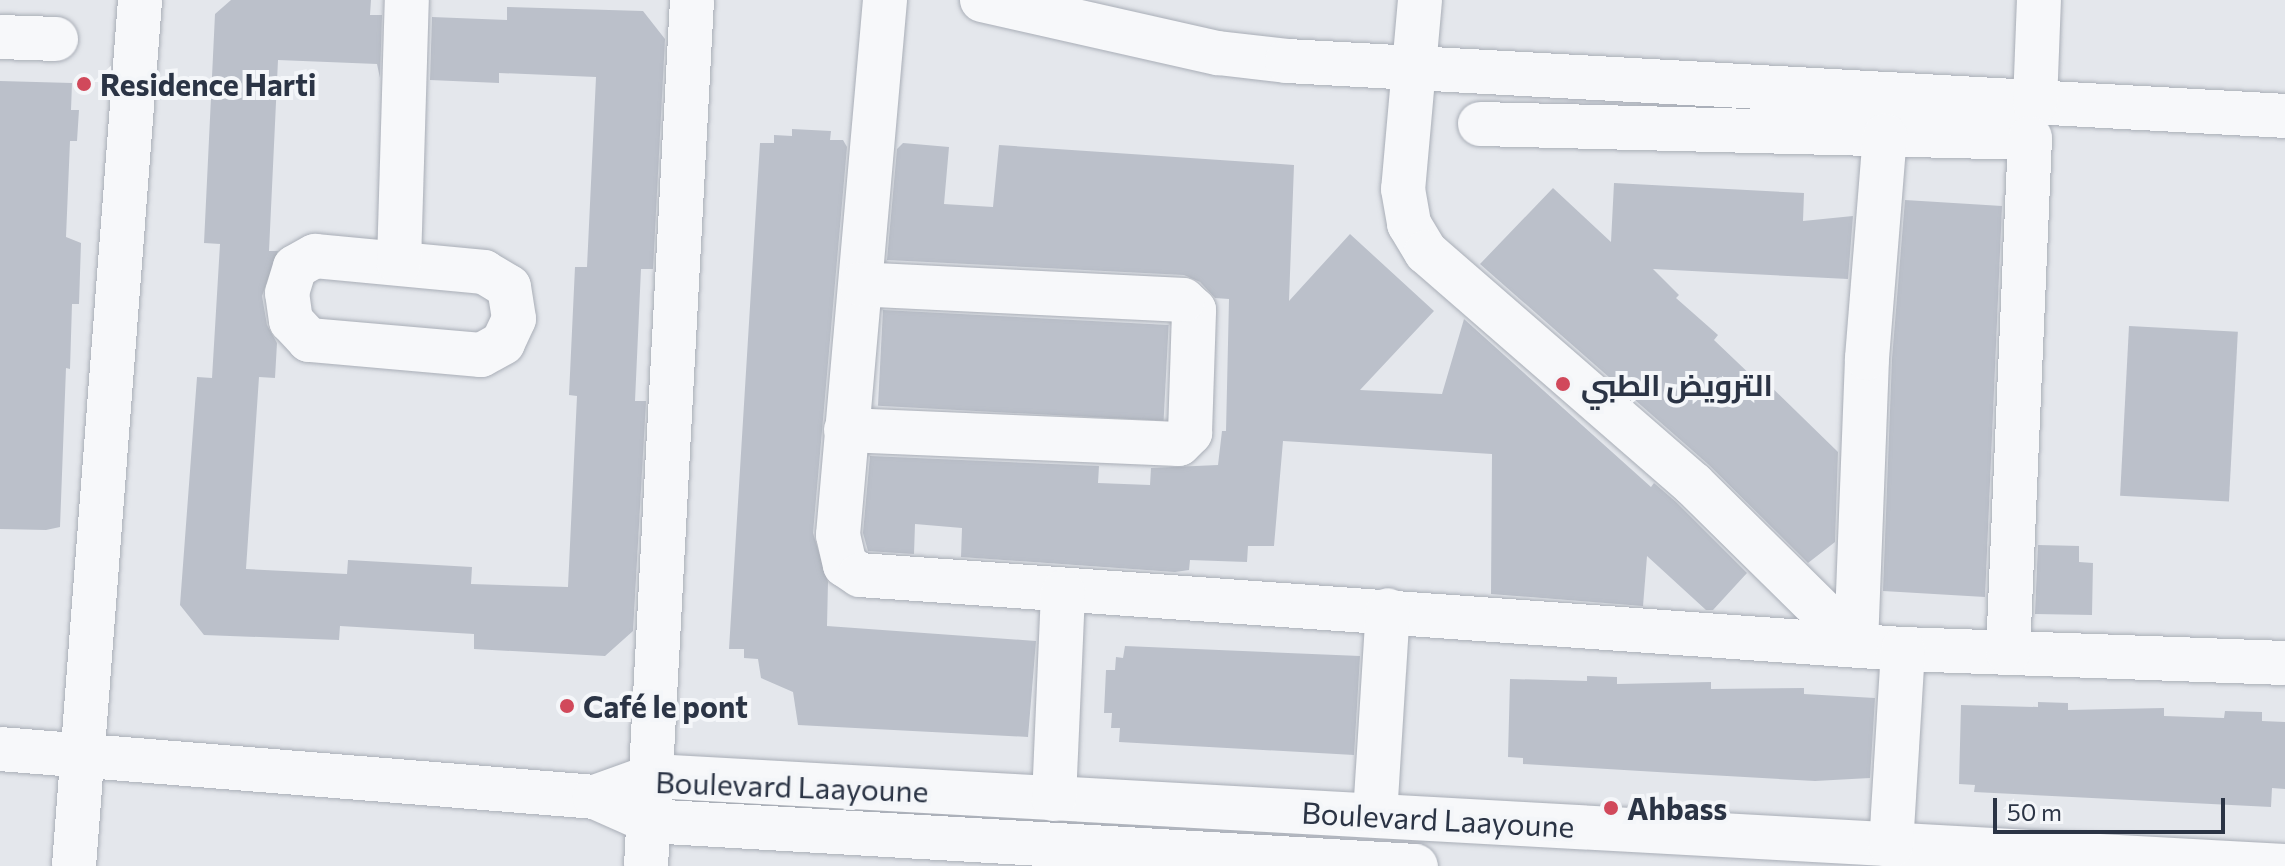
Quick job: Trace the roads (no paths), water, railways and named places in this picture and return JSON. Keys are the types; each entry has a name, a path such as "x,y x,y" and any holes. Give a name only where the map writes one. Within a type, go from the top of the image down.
{"street":[{"path":"74,866 80,752 140,0"},
{"path":"399,263 407,0"},
{"path":"646,866 692,0"},
{"path":"885,0 838,535 845,565 875,578 1063,592 1388,610 1903,649 2285,663"},
{"path":"982,0 1060,9 1218,53 1416,68 2285,116"},
{"path":"1420,0 1403,189 1409,224 1426,252 1693,484 1856,645"},
{"path":"2035,103 2039,0"},
{"path":"0,37 56,39"},
{"path":"1480,124 2030,138 2008,653"},
{"path":"1856,645 1867,358 1885,136"},
{"path":"315,256 399,263 484,272 509,287 514,319 503,343 481,355 309,340 291,321 287,293 295,267 315,256"},
{"path":"846,430 1179,444 1190,433 1194,310 1183,300 861,284"},
{"path":"1054,799 1063,592"},
{"path":"1375,815 1388,610"},
{"path":"1891,846 1903,649"},
{"name":"Boulevard Laayoune","path":"0,749 80,752 595,797 649,821 895,852 1416,866"},
{"name":"Boulevard Laayoune","path":"595,797 653,776 1375,815 1790,853 1891,846 2285,866"},
{"path":"895,852 899,789"}],"place":[{"name":"Residence Harti","path":"84,84"},
{"name":"الترويض الطبي","path":"1563,384"},
{"name":"Café le pont","path":"567,706"},
{"name":"Ahbass","path":"1611,808"}]}
